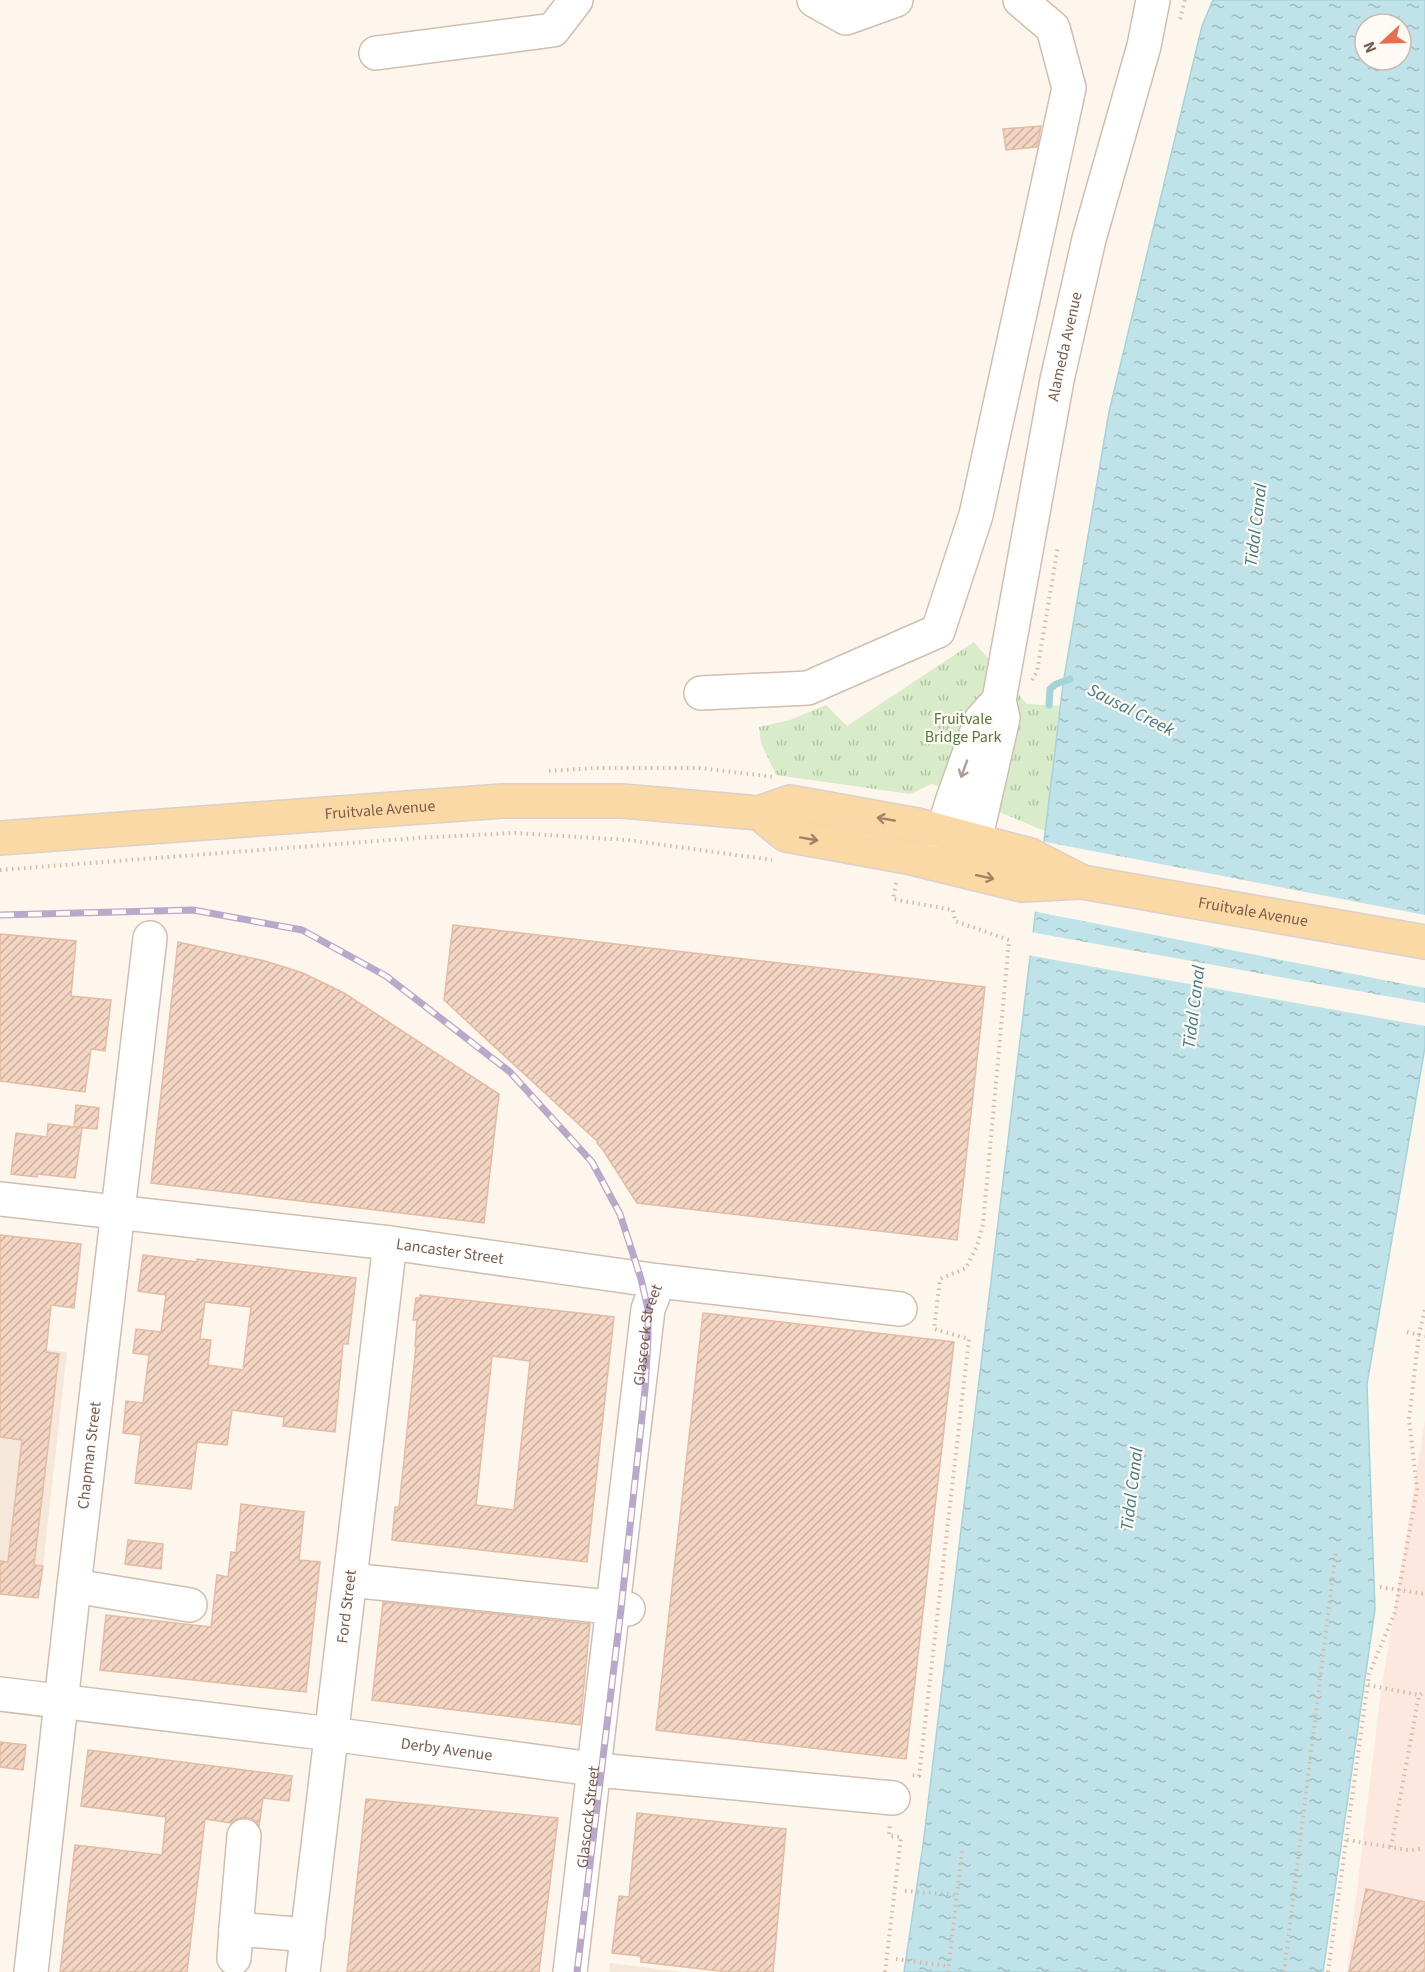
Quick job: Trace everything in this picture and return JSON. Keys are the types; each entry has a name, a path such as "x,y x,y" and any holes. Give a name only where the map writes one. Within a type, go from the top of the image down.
{"main road":[{"name":"Fruitvale Avenue","path":"0,838 502,801 622,801 759,813 790,802 943,831 975,841 1026,870"},
{"name":"Fruitvale Avenue","path":"759,813 786,835 907,857 948,868 1026,870 1082,882 1425,942"}],"street":[{"path":"376,53 553,30 576,0"},
{"path":"814,0 846,18 896,0"},
{"path":"701,693 808,688 938,631 976,515 1069,88 1053,28 1020,0"},
{"name":"Alameda Avenue","path":"975,841 1003,718 999,700 1057,380 1089,239 1144,46 1153,0"},
{"name":"Alameda Avenue","path":"948,868 943,831 981,720 999,700"},
{"path":"948,868 975,841"},
{"name":"Chapman Street","path":"31,1972 60,1701 150,938"},
{"name":"Lancaster Street","path":"0,1199 390,1244 659,1281 900,1309"},
{"name":"Ford Street","path":"303,1972 390,1244"},
{"name":"Glascock Street","path":"584,1972 601,1771 620,1609 656,1354 659,1281"},
{"path":"350,1580 620,1609"},
{"path":"74,1586 190,1605"},
{"name":"Derby Avenue","path":"0,1694 331,1734 601,1771 885,1796"},
{"name":"Glascock Street","path":"570,1972 601,1771"},
{"path":"244,1836 235,1943 308,1935"}],"path":[{"path":"1179,23 1185,0"},
{"path":"1031,681 1037,672 1058,542"},
{"path":"0,870 416,838 515,833 628,840 779,861"},
{"path":"885,1972 901,1837 889,1836 885,1796 896,1775 919,1776 969,1339 934,1329 940,1279 966,1268 977,1246 983,1225 1009,940 955,921 953,910 893,899 896,881"},
{"path":"1329,1972 1369,1674 1395,1612 1417,1489 1409,1419 1419,1334 1425,1310"},
{"path":"1407,1332 1425,1336"},
{"path":"1284,1972 1336,1550"},
{"path":"1380,1587 1425,1594"},
{"path":"1368,1685 1419,1695 1425,1692"},
{"path":"1391,1847 1419,1695"},
{"path":"1347,1840 1408,1850 1424,1849"},
{"path":"948,1972 962,1850"},
{"path":"905,1890 957,1895"},
{"path":"896,1959 948,1966"}],"shaded area":[{"path":"0,1344 67,1352 43,1566 0,1561"},
{"path":"1425,1420 1425,1972 1347,1972 1380,1699"},
{"path":"610,1963 683,1972 609,1972"}],"green space":[{"name":"Fruitvale Bridge Park","path":"974,642 1027,704 1060,706 1045,831 932,784 910,794 776,775 761,743 759,727 790,720 826,705 847,726"}],"water":[{"name":"Tidal Canal","path":"1213,0 1425,0 1425,1047 1367,1384 1375,1609 1323,1972 904,1972 923,1845 1063,684 1109,412 1202,26"}],"pier":[{"path":"1041,841 1425,915 1425,988 1032,911"},
{"path":"1030,932 1425,1003 1425,1026 1027,955"}],"building":[{"path":"1041,126 1037,147 1006,150 1003,129"},
{"path":"453,925 985,987 957,1240 637,1203 598,1142 444,1000"},
{"path":"0,934 76,941 71,996 111,1000 105,1051 91,1049 85,1092 0,1081"},
{"path":"178,942 265,961 303,973 344,993 499,1094 484,1223 151,1183"},
{"path":"76,1105 99,1108 97,1129 74,1127"},
{"path":"48,1124 82,1128 75,1178 11,1174 16,1133 47,1137"},
{"path":"0,1235 81,1244 74,1308 51,1305 46,1352 59,1354 34,1565 43,1566 38,1598 0,1594 0,1561 8,1562 22,1440 0,1437"},
{"path":"143,1255 197,1262 197,1259 356,1278 348,1344 343,1344 335,1432 283,1426 284,1417 232,1410 227,1445 197,1442 191,1489 135,1483 141,1435 123,1433 126,1401 143,1403 149,1355 133,1353 136,1329 161,1332 166,1295 138,1291","holes":["205,1302 251,1307 243,1370 208,1365 211,1340 200,1339"]},
{"path":"420,1295 614,1317 587,1562 392,1540 395,1507 399,1507 416,1346 417,1320 413,1320 416,1298 420,1298","holes":["492,1356 530,1361 514,1510 476,1505"]},
{"path":"703,1313 954,1342 906,1759 656,1730"},
{"path":"241,1504 304,1512 299,1560 320,1562 306,1692 100,1670 106,1615 211,1627 217,1575 228,1577 231,1552 236,1553"},
{"path":"128,1540 163,1544 161,1569 125,1564"},
{"path":"383,1602 590,1624 580,1725 372,1700"},
{"path":"0,1742 26,1745 23,1770 0,1767"},
{"path":"88,1750 292,1776 289,1801 263,1798 259,1826 254,1820 246,1817 231,1823 205,1819 187,1972 60,1972 75,1845 162,1855 166,1817 81,1806"},
{"path":"366,1799 558,1818 539,1972 347,1972"},
{"path":"637,1813 786,1829 773,1972 729,1972 641,1962 641,1956 612,1953 619,1896 629,1897"},
{"path":"1366,1889 1425,1902 1425,1972 1349,1972"}],"waterway":[{"name":"Sausal Creek","path":"1049,705 1050,689 1070,679"}],"railway":[{"path":"0,915 193,910 302,930 386,976 510,1072 592,1162 620,1214 641,1279 648,1309 648,1339 645,1390 621,1609 577,1972"}]}
